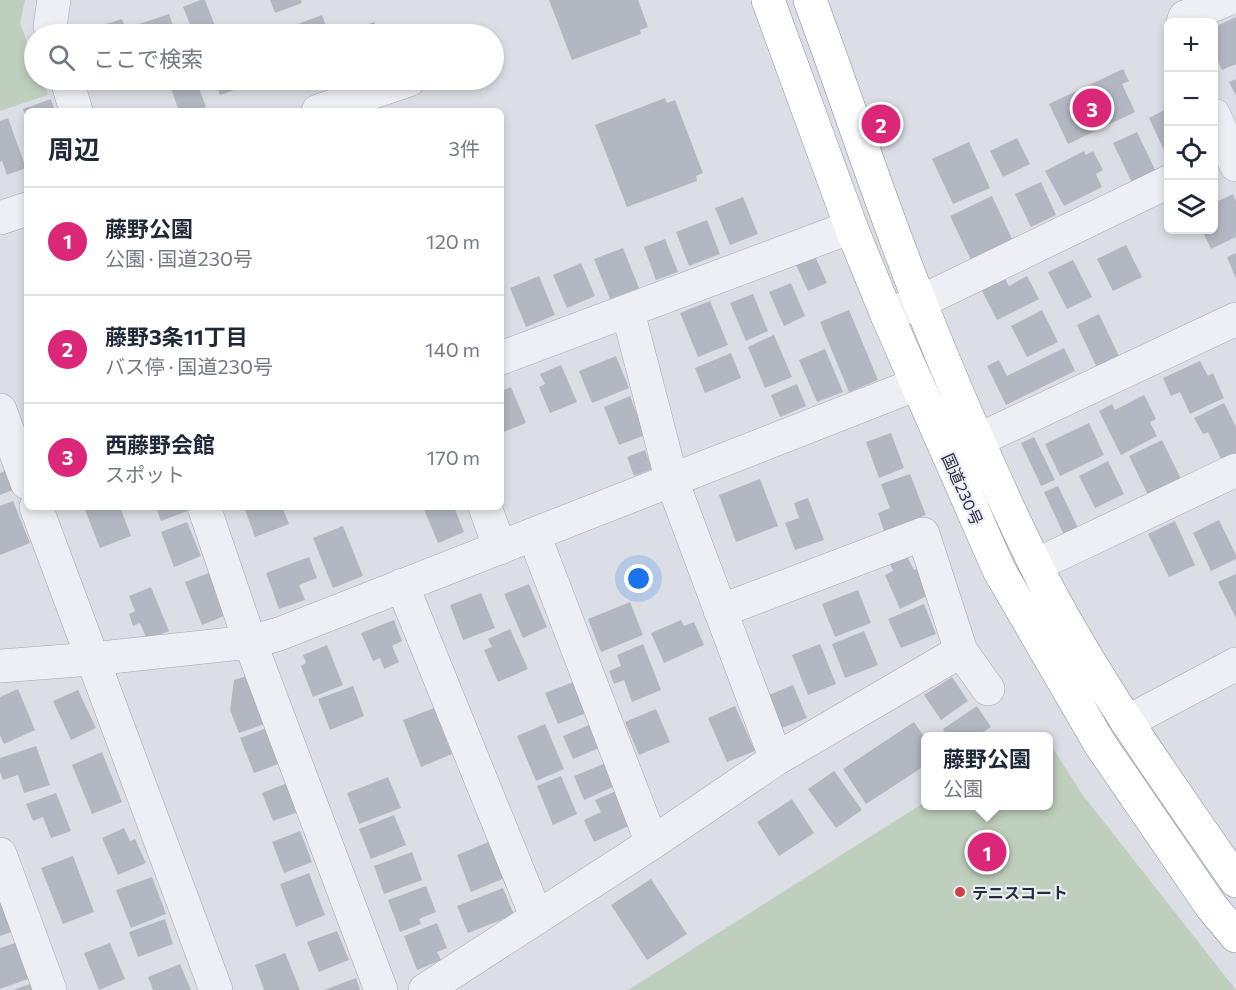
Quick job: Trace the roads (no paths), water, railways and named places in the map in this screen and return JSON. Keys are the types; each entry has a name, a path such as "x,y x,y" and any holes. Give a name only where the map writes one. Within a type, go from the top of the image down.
{"highway":[{"name":"国道230号","path":"768,0 851,227 916,384 999,570 1100,744 1211,906 1236,936"},
{"name":"国道230号","path":"810,0 920,302 978,440 1036,565 1089,661 1127,722 1236,881"}],"street":[{"path":"1185,18 1226,0"},
{"path":"70,90 75,108"},
{"path":"327,108 380,90"},
{"path":"1218,126 1229,157"},
{"path":"887,315 920,302 1164,184"},
{"path":"0,218 24,210"},
{"path":"504,347 628,312 851,227"},
{"path":"628,312 672,481 776,759"},
{"path":"978,440 1236,319"},
{"path":"0,666 92,659 250,642 279,634 916,384"},
{"path":"0,410 24,475"},
{"path":"1036,565 1236,470"},
{"path":"37,510 216,990"},
{"path":"205,510 250,642 381,990"},
{"path":"486,510 500,548"},
{"path":"720,611 923,534 961,651 988,689"},
{"path":"534,535 652,843"},
{"path":"402,585 537,918"},
{"path":"425,990 652,843 776,759 961,651"},
{"path":"1127,722 1236,664"},
{"path":"0,854 50,990"}],"place":[{"name":"西藤野会館","path":"1092,108"},
{"name":"藤野3条11丁目","path":"881,124"},
{"name":"藤野公園","path":"987,852"},
{"name":"テニスコート","path":"960,892"}]}
